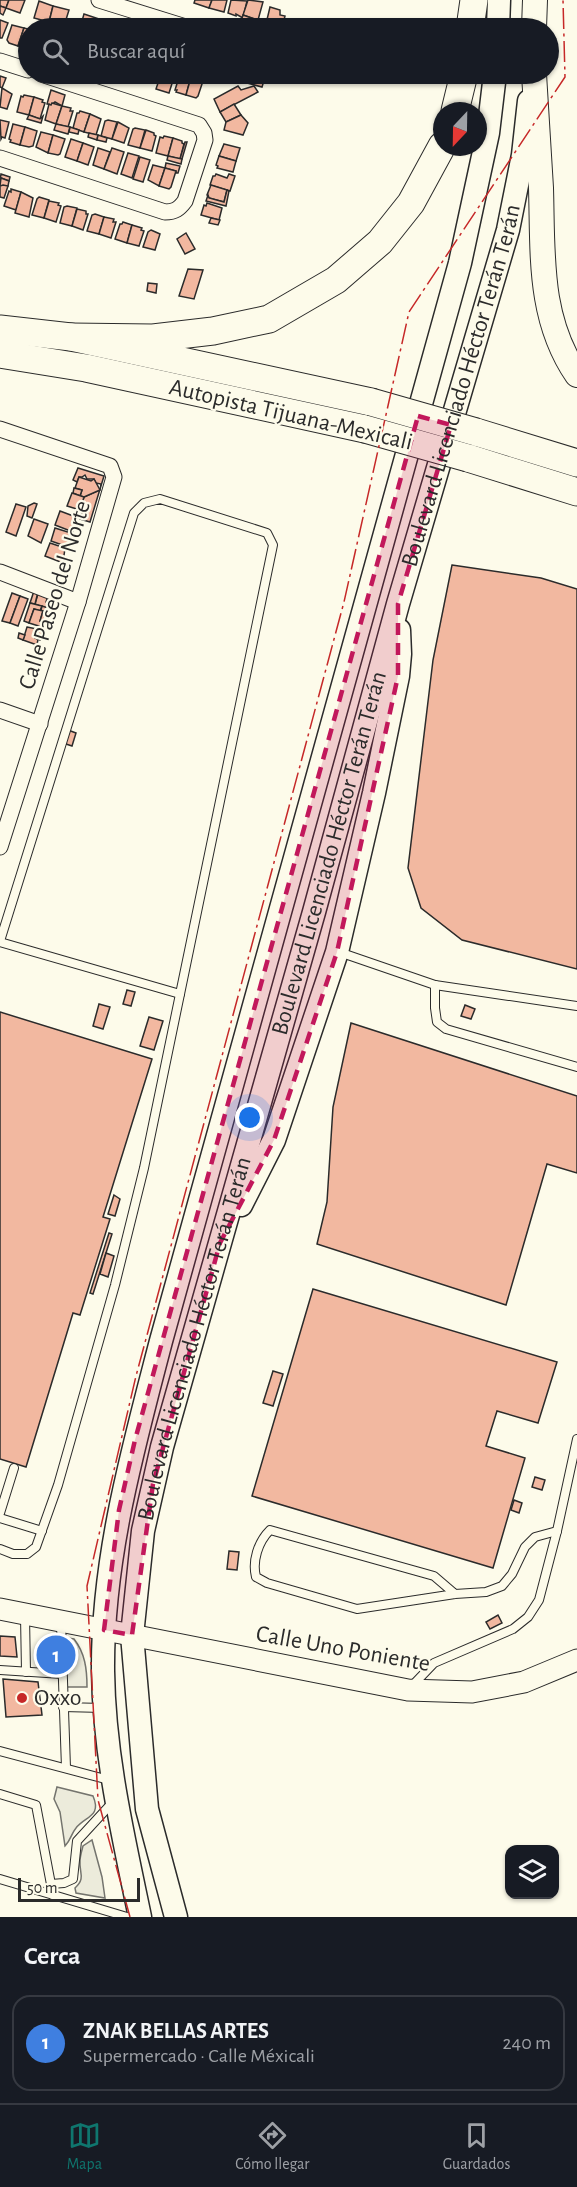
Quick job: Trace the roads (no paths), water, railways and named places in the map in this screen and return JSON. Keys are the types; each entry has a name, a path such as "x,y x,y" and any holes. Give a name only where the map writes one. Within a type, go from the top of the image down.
{"highway":[{"path":"471,18 474,0"},
{"path":"534,18 535,0"},
{"path":"457,102 462,84"},
{"path":"534,84 544,290 552,326 577,375"},
{"path":"71,338 153,338 213,331 268,319 336,280 380,242 411,203 437,156"},
{"name":"Autopista Tijuana-Mexicali","path":"0,329 71,338 371,402 577,463"},
{"name":"Autopista Tijuana-Mexicali","path":"0,354 86,368 365,429 577,492"}],"main road":[{"path":"498,18 499,0"},
{"name":"Boulevard Licenciado Héctor Terán Terán","path":"140,1917 113,1790 103,1672 107,1592 119,1510 135,1440 460,263 488,133 494,84"},
{"name":"Boulevard Licenciado Héctor Terán Terán","path":"176,1917 147,1809 132,1635 140,1553 153,1484 399,604 508,230 523,155 533,84"},
{"path":"220,1243 274,1140 337,952 374,793 398,676 399,604"},
{"name":"Calle Uno Poniente","path":"0,1609 408,1690 472,1692 524,1682 577,1660"}],"street":[{"path":"99,0 157,18"},
{"path":"0,61 18,67"},
{"path":"0,158 165,212 173,212 180,208 185,201 204,140 204,133 199,125 71,84"},
{"name":"Calle Paseo del Norte","path":"0,429 111,466 114,477 78,603 0,845"},
{"path":"0,572 78,603"},
{"path":"0,710 40,724"}],"lane":[{"path":"0,1549 13,1554 27,1554 36,1548 58,1485 115,1285 144,1168 273,545 267,532 159,499 144,502 134,513 0,941 180,994"},
{"path":"337,952 435,985 577,1006"},
{"path":"435,985 437,1022 446,1029 577,1067"},
{"path":"408,1690 434,1663 513,1629 528,1617 539,1599 577,1439"},
{"path":"0,1513 14,1468"},
{"path":"0,1518 42,1531"},
{"path":"455,1594 434,1576 270,1530 262,1538 253,1566 256,1577 267,1583 357,1609 455,1594 486,1592 502,1586 512,1574 525,1547 535,1537 557,1531"},
{"path":"25,1614 27,1672"},
{"path":"61,1621 66,1768"},
{"path":"0,1670 62,1674"},
{"path":"63,1707 105,1708"},
{"path":"0,1751 66,1768 113,1790 77,1841 73,1879 64,1883 51,1884"},
{"path":"0,1794 36,1804 53,1895"},
{"path":"0,1880 127,1917"}],"place":[{"name":"ZNAK BELLAS ARTES","path":"56,1655"},
{"name":"Oxxo","path":"22,1698"}]}
